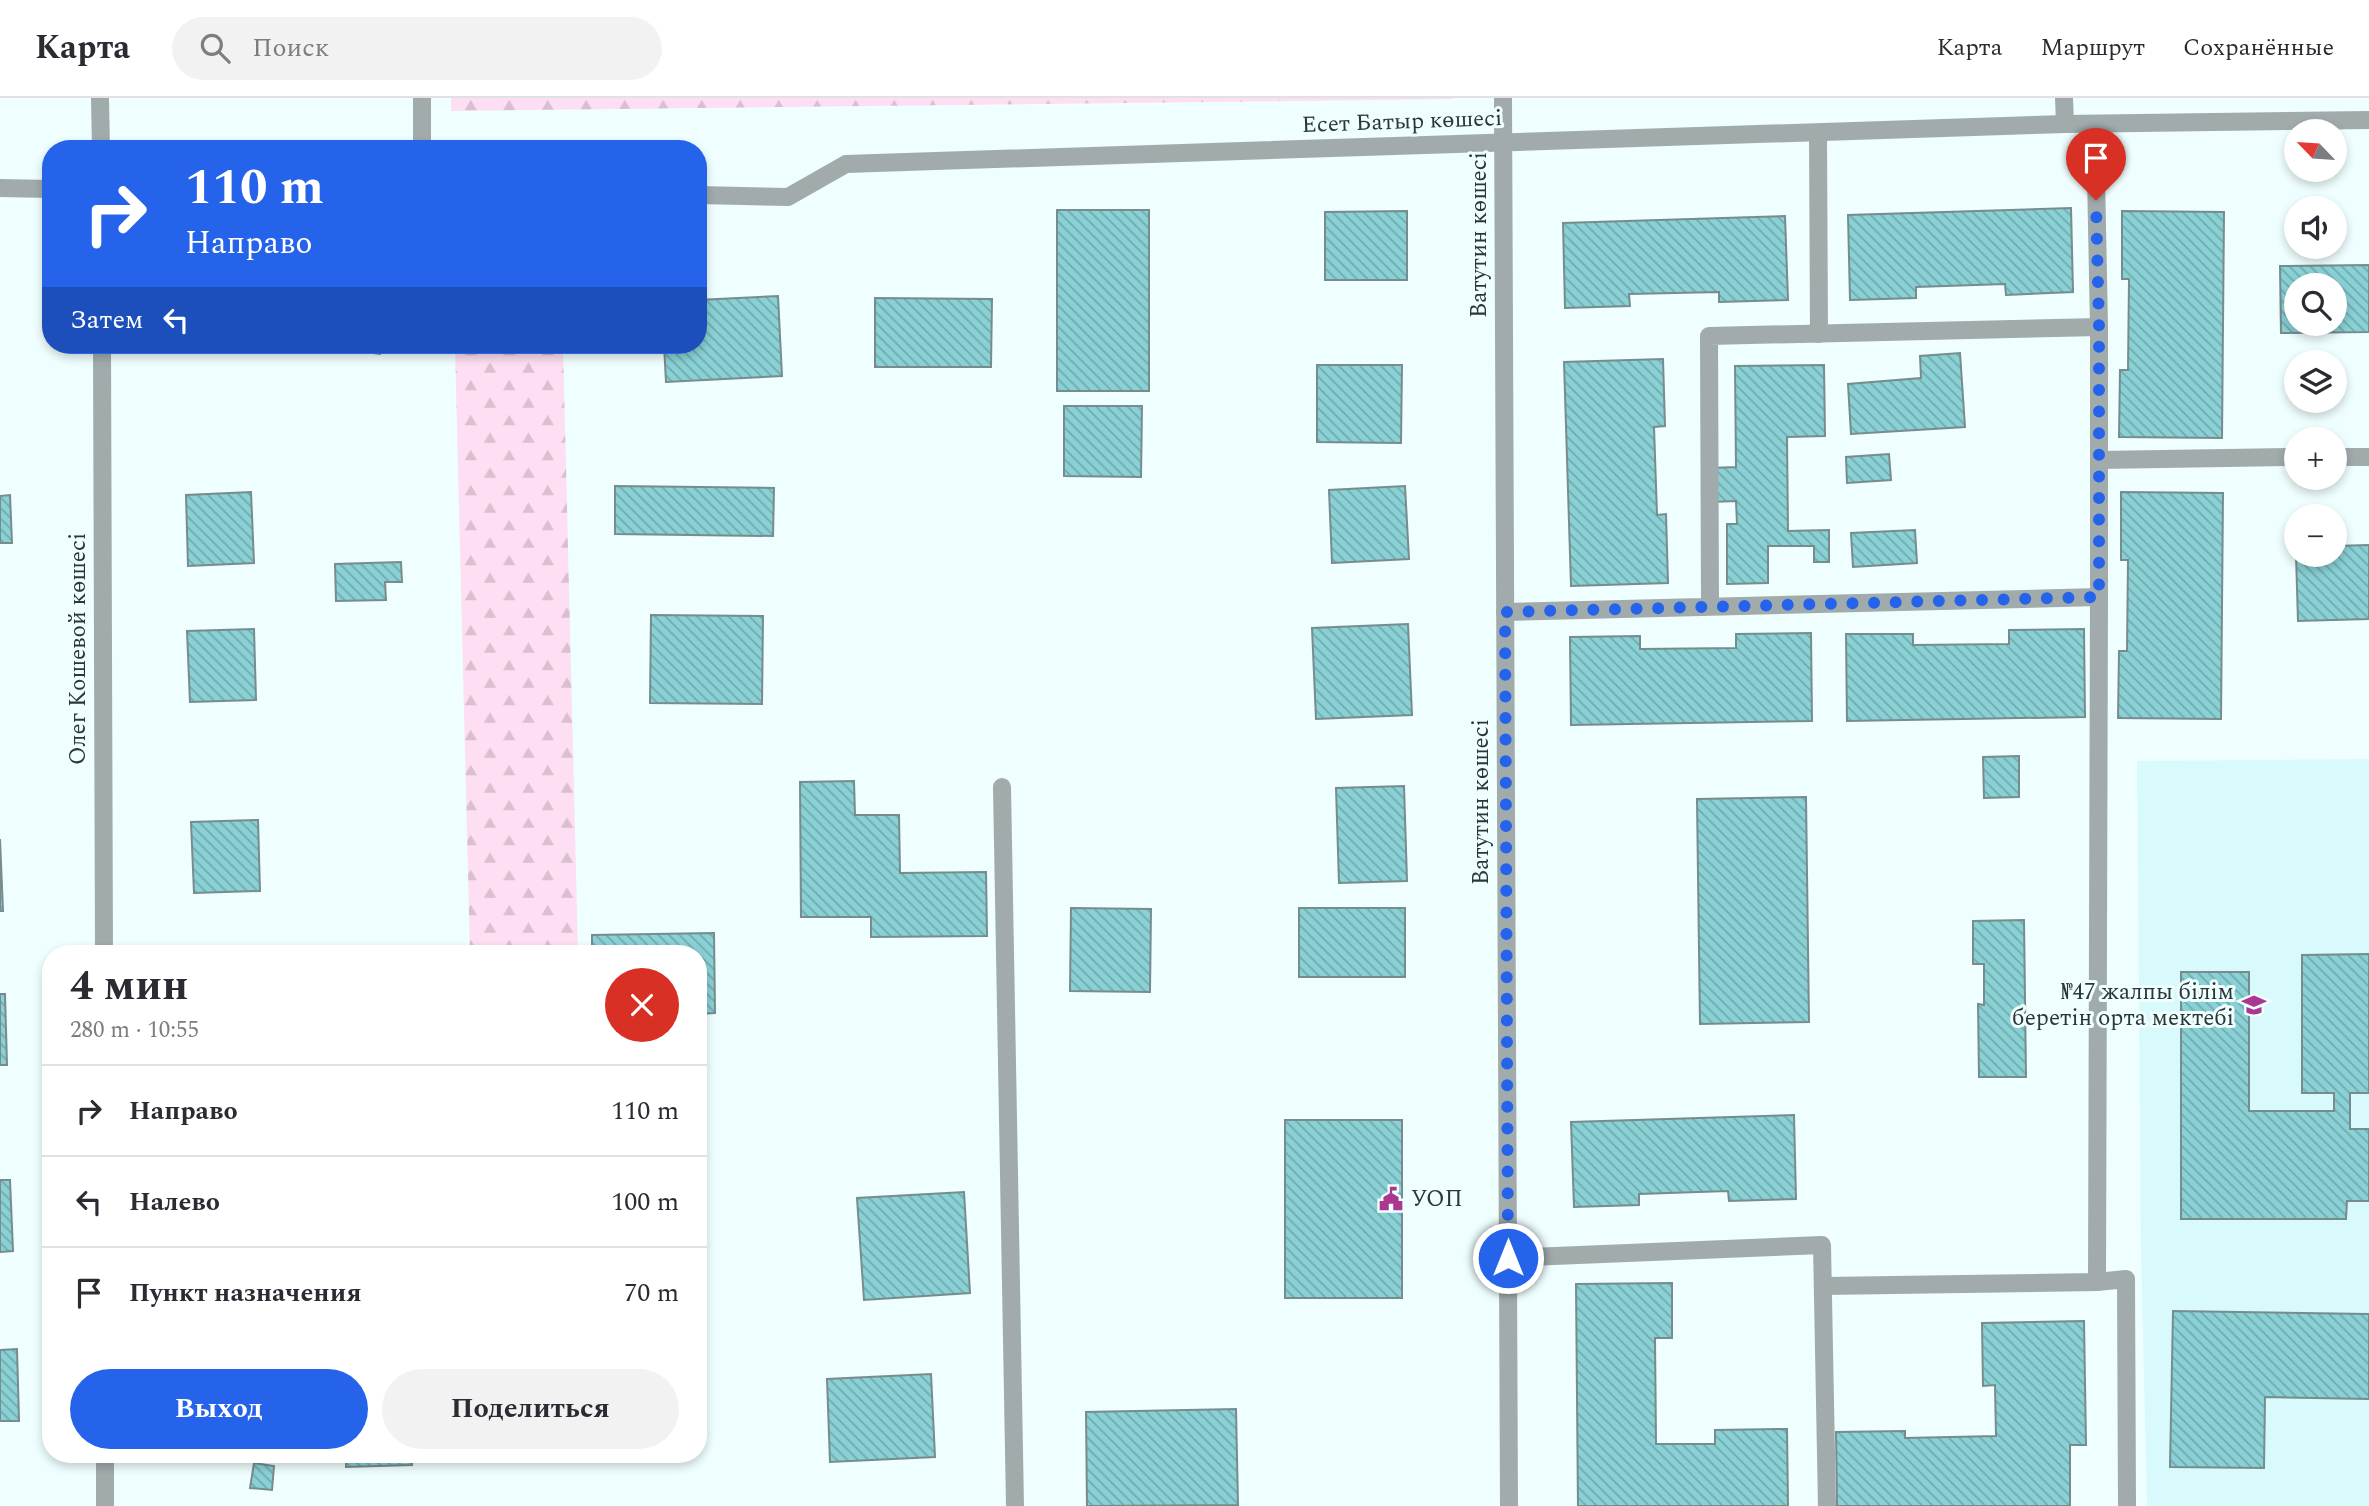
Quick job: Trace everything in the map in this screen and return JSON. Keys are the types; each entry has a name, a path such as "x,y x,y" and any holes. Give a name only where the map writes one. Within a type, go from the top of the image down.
{"street":[{"path":"100,98 101,140"},
{"path":"422,98 422,140"},
{"name":"Ватутин көшесі","path":"1503,98 1509,1506"},
{"path":"2064,98 2065,124"},
{"name":"Есет Батыр көшесі","path":"707,195 788,197 846,164 2065,124 2369,120"},
{"path":"2095,124 2099,327 2097,1282"},
{"path":"1818,133 1819,334"},
{"path":"0,188 42,189"},
{"path":"1710,606 1709,336 2099,327"},
{"name":"Олег Кошевой көшесі","path":"102,354 104,945"},
{"path":"2099,460 2284,457"},
{"path":"2347,457 2369,457"},
{"path":"1505,612 2099,597"},
{"path":"1002,787 1015,1506"},
{"path":"1508,1258 1822,1245 1827,1506"},
{"path":"1823,1286 2097,1282 2126,1279 2127,1506"},
{"path":"105,1463 105,1506"}],"shaded area":[{"name":"№47 жалпы білім беретін орта мектебі","path":"2369,759 2369,1506 2147,1506 2141,1250 2137,761"}],"green space":[{"path":"451,98 1452,98 1453,99 451,111"},
{"path":"455,354 563,354 578,945 470,945"}],"building":[{"path":"2071,208 2073,292 2006,295 2005,284 1916,287 1916,298 1850,300 1848,215"},
{"path":"1057,210 1149,210 1149,391 1057,391"},
{"path":"1407,211 1407,280 1325,280 1325,212"},
{"path":"2122,211 2224,212 2222,438 2119,437 2120,370 2128,370 2129,279 2122,279"},
{"path":"1785,216 1788,300 1719,302 1719,292 1629,294 1630,306 1565,308 1563,223"},
{"path":"2369,265 2369,332 2347,332 2347,273 2284,273 2284,333 2281,333 2280,266"},
{"path":"778,296 782,376 666,382 664,354 707,354 707,300"},
{"path":"875,298 992,299 991,367 875,367"},
{"path":"1960,353 1965,427 1851,434 1848,384 1921,378 1920,356"},
{"path":"1663,359 1665,426 1654,427 1657,515 1666,514 1668,583 1571,586 1564,362"},
{"path":"1317,365 1402,365 1401,443 1317,442"},
{"path":"1824,365 1825,436 1787,437 1788,531 1829,530 1829,562 1814,562 1814,546 1768,546 1768,583 1727,584 1727,524 1737,524 1736,501 1711,502 1711,468 1736,467 1735,366"},
{"path":"1064,406 1142,406 1141,477 1064,476"},
{"path":"1889,454 1891,480 1847,483 1846,457"},
{"path":"615,486 774,488 773,536 615,534"},
{"path":"1405,486 1409,559 1332,563 1329,490"},
{"path":"251,492 254,563 188,566 186,495"},
{"path":"2121,492 2223,493 2221,719 2118,718 2119,651 2127,651 2128,560 2121,560"},
{"path":"10,495 12,543 0,543 0,496"},
{"path":"1915,530 1917,563 1853,567 1851,533"},
{"path":"2369,545 2369,619 2298,621 2296,567 2347,567 2347,546"},
{"path":"401,562 402,582 385,582 386,600 336,601 335,564"},
{"path":"651,615 763,616 762,704 650,703"},
{"path":"1408,624 1412,715 1316,719 1312,628"},
{"path":"254,629 256,700 190,702 187,631"},
{"path":"2084,629 2085,717 1847,721 1846,634 1913,634 1913,645 2009,644 2009,630"},
{"path":"1811,633 1812,721 1571,725 1570,637 1640,636 1640,649 1736,648 1736,634"},
{"path":"2019,756 2019,797 1984,798 1983,757"},
{"path":"854,781 855,815 899,815 900,873 986,872 987,936 871,937 871,917 801,917 800,782"},
{"path":"1404,786 1407,881 1339,883 1336,788"},
{"path":"1806,797 1809,1022 1700,1024 1697,799"},
{"path":"258,820 260,891 194,893 191,822"},
{"path":"0,839 3,911 0,911"},
{"path":"1071,908 1151,909 1150,992 1070,991"},
{"path":"1299,908 1405,908 1405,977 1299,977"},
{"path":"2024,920 2026,1077 1979,1077 1978,1004 1984,1005 1984,964 1973,964 1973,921"},
{"path":"714,933 715,1013 707,1013 707,945 592,945 592,935"},
{"path":"2369,954 2369,1093 2350,1093 2350,1129 2369,1129 2369,1201 2347,1201 2346,1219 2181,1219 2181,972 2249,972 2249,1111 2334,1111 2334,1093 2302,1093 2302,955"},
{"path":"0,994 5,994 7,1065 0,1065"},
{"path":"1794,1115 1796,1199 1729,1201 1728,1191 1639,1194 1639,1205 1574,1207 1571,1122"},
{"path":"1285,1120 1402,1120 1402,1298 1285,1298"},
{"path":"0,1180 10,1180 13,1251 0,1252"},
{"path":"964,1192 970,1293 864,1300 857,1198"},
{"path":"1672,1283 1672,1338 1655,1338 1656,1444 1715,1444 1715,1430 1787,1429 1788,1506 1578,1506 1576,1284"},
{"path":"2173,1311 2369,1314 2369,1399 2265,1397 2264,1468 2170,1467"},
{"path":"2084,1321 2086,1445 2070,1445 2070,1506 1837,1506 1836,1432 1905,1431 1905,1438 1996,1436 1995,1385 1983,1386 1982,1323"},
{"path":"17,1349 19,1421 0,1421 0,1350"},
{"path":"931,1374 935,1457 830,1462 827,1379"},
{"path":"1236,1409 1238,1505 1087,1506 1086,1412"},
{"path":"254,1463 274,1466 272,1490 250,1488"},
{"path":"346,1463 412,1463 412,1465 346,1467"}],"place":[{"name":"№47 жалпы білім беретін орта мектебі","path":"2254,1005"},
{"name":"УОП","path":"1391,1199"}],"route":[{"path":"1508,1258 1505,612 2099,597 2096,200"}]}
